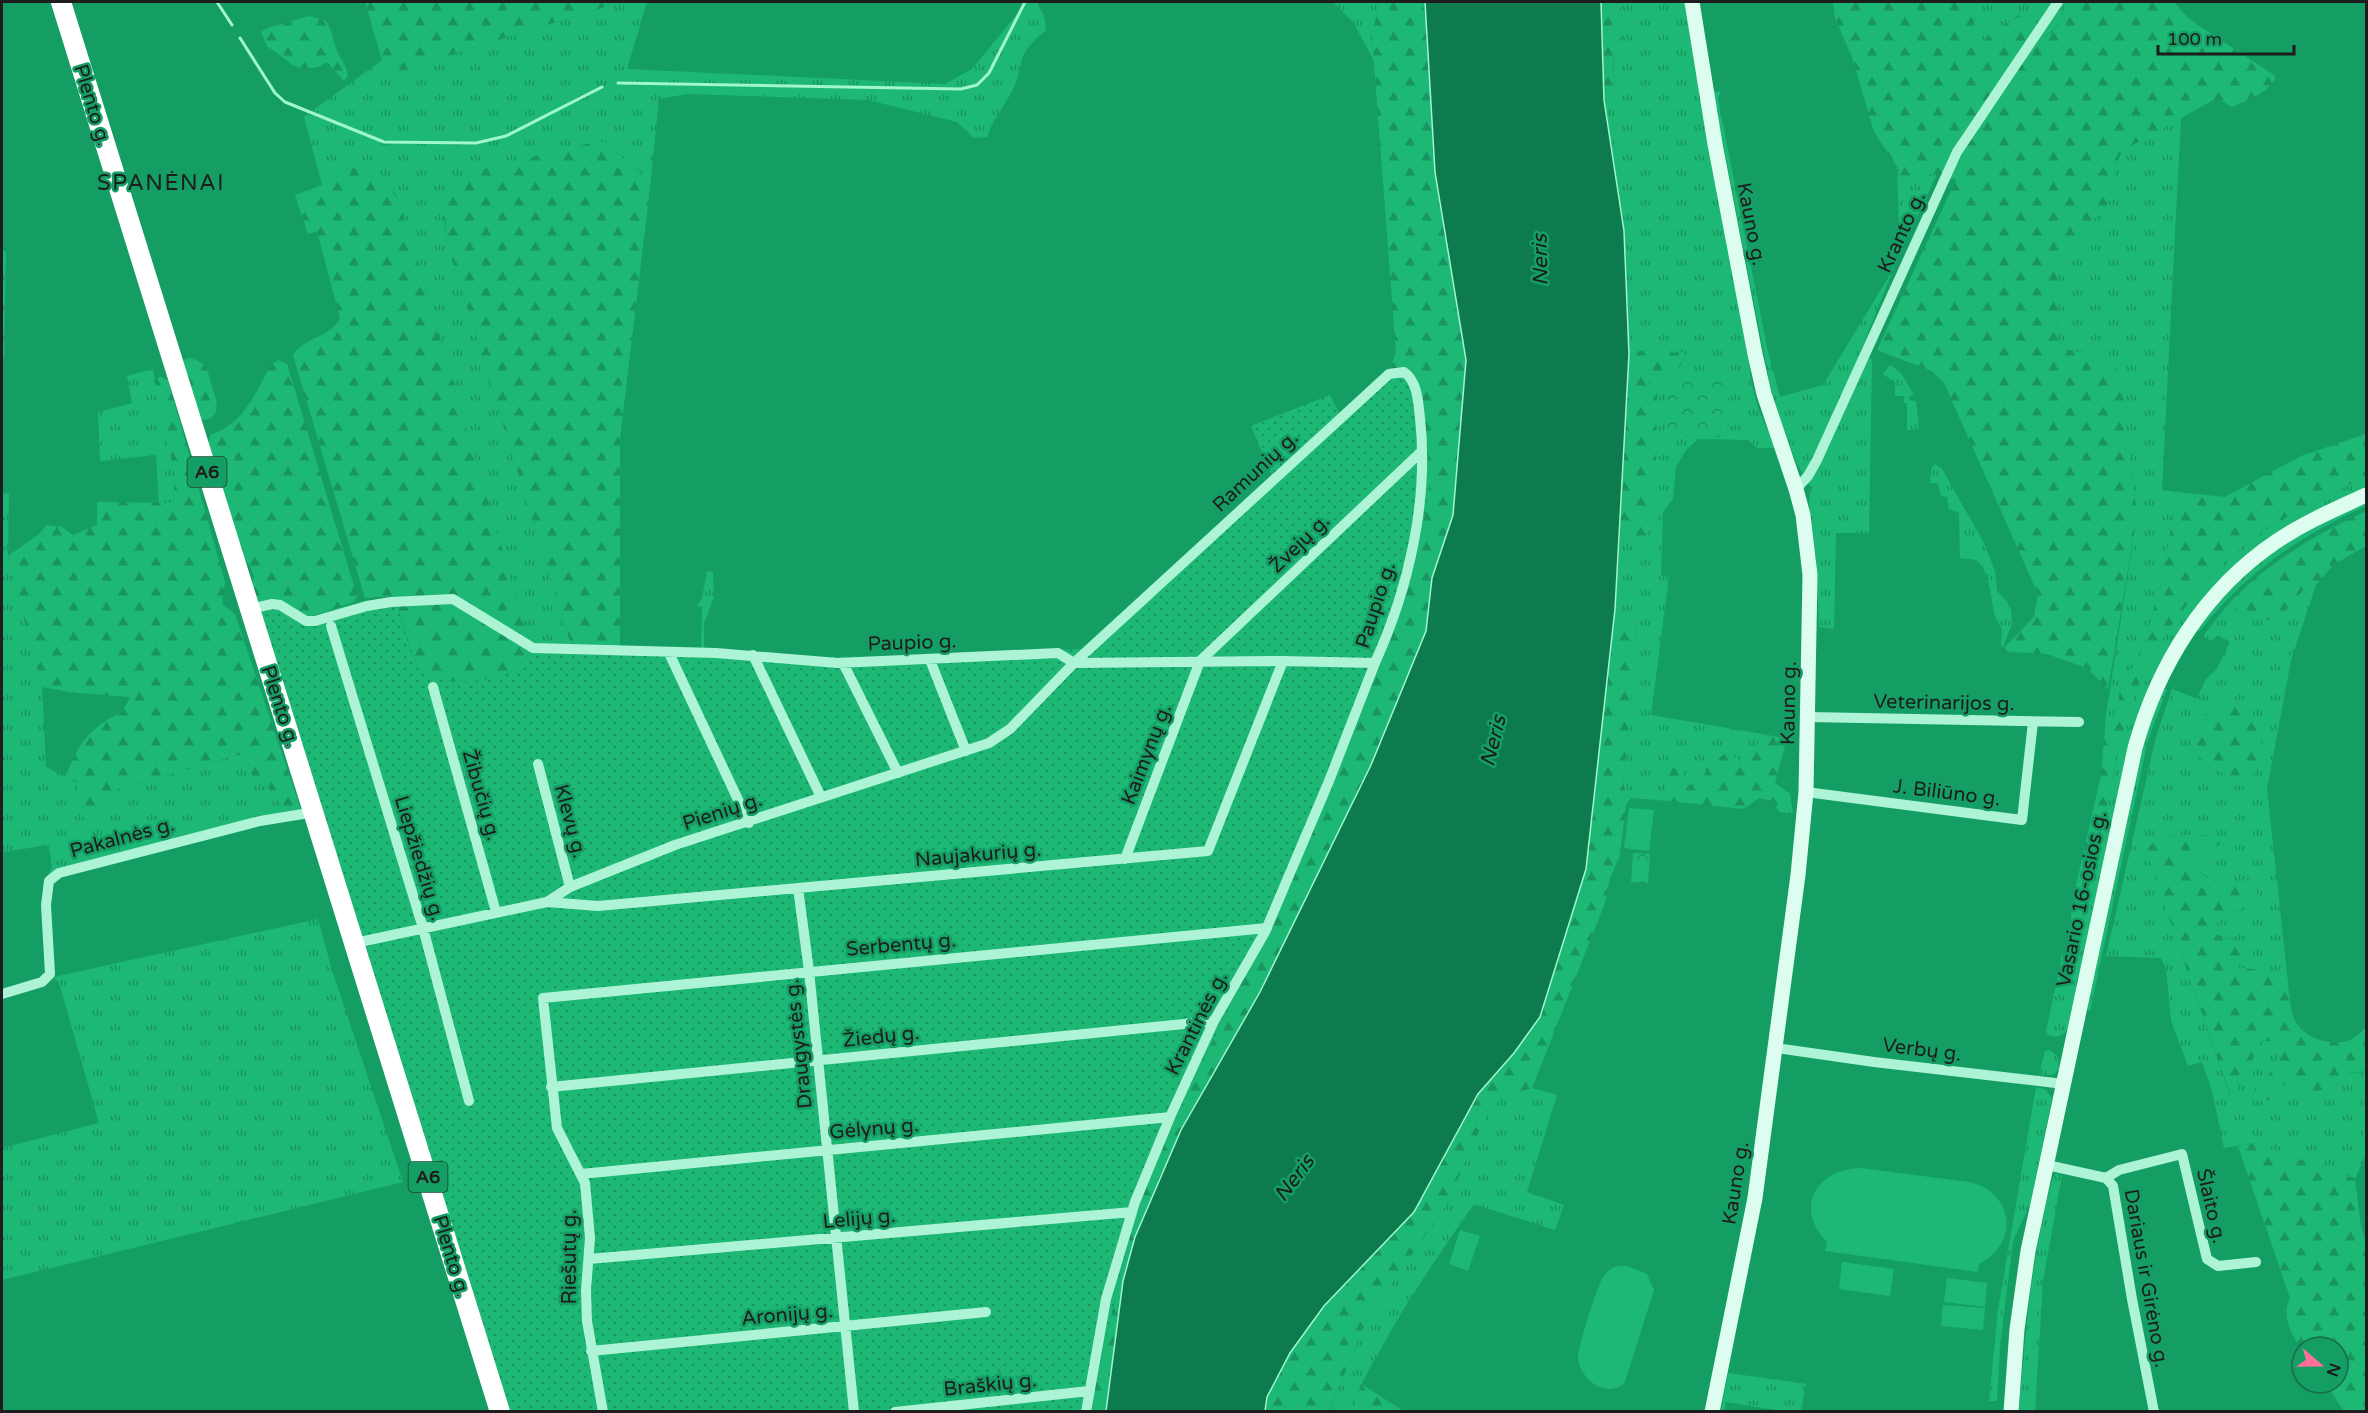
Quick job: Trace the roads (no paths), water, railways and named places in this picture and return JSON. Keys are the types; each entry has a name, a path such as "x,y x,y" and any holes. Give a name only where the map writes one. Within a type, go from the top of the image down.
{"highway":[{"name":"Plento g.","path":"61,2 500,1412"}],"main road":[{"name":"Kauno g.","path":"1692,2 1715,144 1764,394 1803,516 1810,575 1806,792 1776,1048 1755,1198 1712,1412"},
{"name":"Vasario 16-osios g.","path":"2011,1412 2017,1329 2024,1274 2135,748 2148,705 2166,665 2199,615 2239,571 2276,542 2296,530 2367,495"}],"street":[{"name":"Kranto g.","path":"1796,489 1808,476 1817,460 1958,152 2058,2"},
{"name":"Ramunių g.","path":"1074,663 1389,374 1404,372 1414,383 1420,416 1422,451"},
{"name":"Paupio g.","path":"250,609 272,604 280,605 299,618 315,621 367,606 453,598 533,648 753,655 843,663 1058,653 1074,663 1200,661 1375,663 1388,634 1401,593 1417,522 1422,451"},
{"name":"Žvejų g.","path":"1200,661 1422,451"},
{"name":"Liepžiedžių g.","path":"331,626 423,928 469,1101"},
{"path":"669,653 749,823"},
{"path":"753,655 821,797"},
{"path":"930,660 966,751"},
{"name":"Kaimynų g.","path":"1125,859 1200,661"},
{"name":"Naujakurių g.","path":"547,902 598,906 1208,851 1283,661"},
{"path":"843,663 898,773"},
{"name":"Pienių g.","path":"355,943 547,902 570,887 675,845 749,823 821,797 989,743 1010,729 1074,663"},
{"name":"Krantinės g.","path":"1086,1412 1106,1299 1132,1212 1170,1117 1214,1021 1267,928 1329,781 1375,663"},
{"name":"Žibučių g.","path":"433,687 496,912"},
{"name":"Veterinarijos g.","path":"1809,717 2079,722"},
{"name":"J. Biliūno g.","path":"1806,792 2022,820 2033,722"},
{"name":"Klevų g.","path":"538,764 570,887"},
{"name":"Pakalnės g.","path":"2,994 42,982 50,974 46,904 49,881 59,873 260,821 315,812"},
{"name":"Draugystės g.","path":"798,888 809,970 854,1412"},
{"name":"Serbentų g.","path":"542,1001 547,996 1267,928"},
{"name":"Riešutų g.","path":"542,1001 557,1128 585,1183 589,1259 586,1290 591,1351 603,1412"},
{"name":"Žiedų g.","path":"551,1087 1214,1021"},
{"name":"Verbų g.","path":"1776,1048 2064,1084"},
{"name":"Gėlynų g.","path":"581,1174 1170,1117"},
{"name":"Šlaito g.","path":"2106,1178 2119,1170 2182,1154 2207,1259 2218,1266 2256,1262"},
{"name":"Dariaus ir Girėno g.","path":"2047,1164 2106,1178 2114,1186 2132,1299 2154,1412"},
{"name":"Lelijų g.","path":"589,1259 1132,1212"},
{"name":"Aronijų g.","path":"591,1351 986,1312"},
{"name":"Braškių g.","path":"895,1412 1089,1392"}],"water":[{"name":"Neris","path":"1425,2 1601,2 1604,100 1624,231 1629,354 1615,609 1586,869 1540,1017 1514,1053 1478,1094 1414,1212 1324,1306 1290,1353 1267,1397 1265,1411 1106,1411 1123,1281 1135,1237 1181,1130 1260,992 1371,765 1426,631 1432,578 1453,515 1466,360 1435,172"}],"waterway":[{"path":"217,2 232,25"},
{"path":"618,83 961,89 977,85 989,73 1025,2"},
{"path":"240,38 275,93 285,102 384,142 476,143 506,136 602,87"}],"district":[{"name":"SPANĖNAI","path":"161,182"}]}
